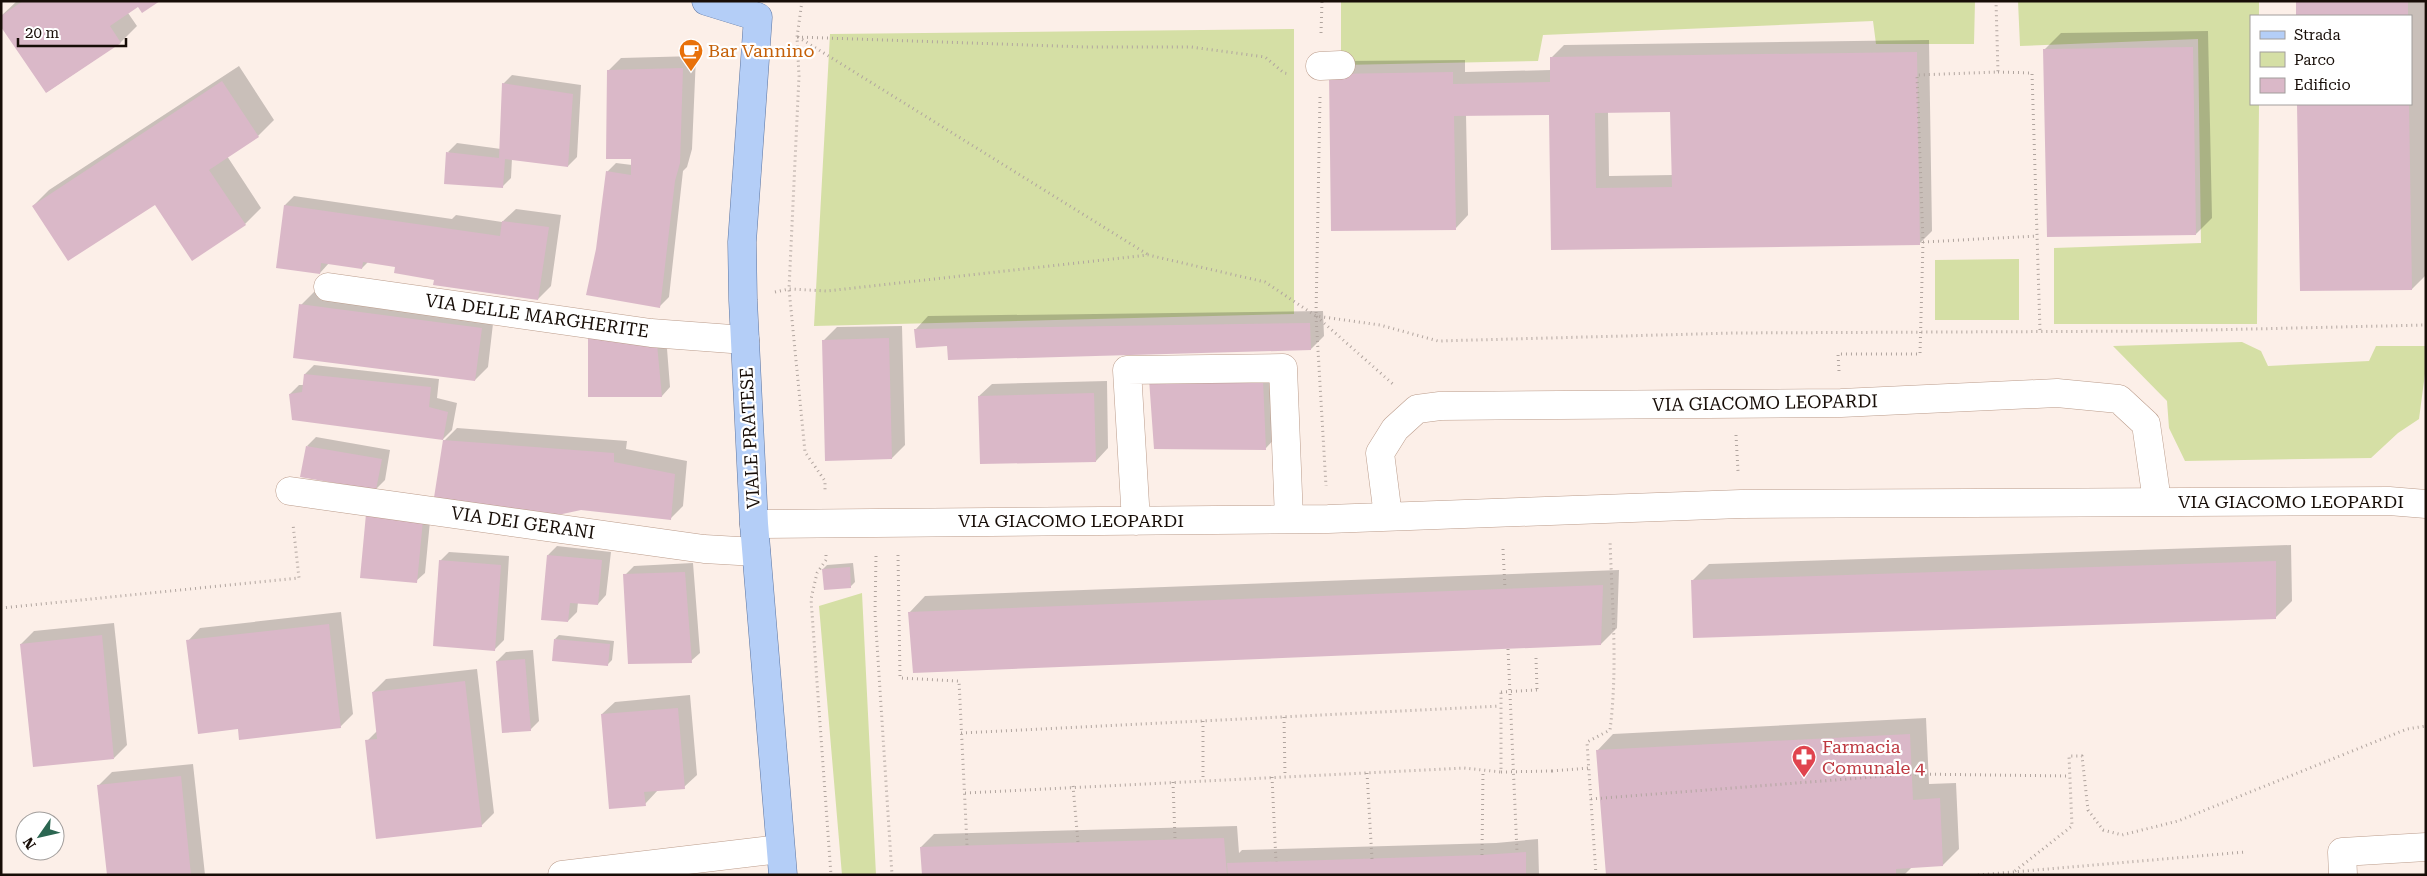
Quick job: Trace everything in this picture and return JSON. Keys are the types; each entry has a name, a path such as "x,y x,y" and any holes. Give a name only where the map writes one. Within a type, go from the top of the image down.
{"main road":[{"path":"706,1 759,9"},
{"name":"VIALE PRATESE","path":"759,9 742,242 743,300 754,524 782,862"}],"street":[{"name":"VIA DELLE MARGHERITE","path":"328,287 651,333 745,340"},
{"path":"1136,521 1127,370 1283,368 1289,519"},
{"name":"VIA GIACOMO LEOPARDI","path":"1417,409 1440,406 1841,403 2058,393 2119,399 2146,424 2157,501"},
{"path":"1388,516 1380,453 1395,430 1417,409"},
{"name":"VIA DEI GERANI","path":"290,491 704,549 756,552"},
{"name":"VIA GIACOMO LEOPARDI","path":"754,524 1328,519 1741,504 2157,501 2389,501 2426,504"},
{"path":"2343,863 2426,847"},
{"path":"562,875 782,862"}],"path":[{"path":"802,1 797,37 799,76 789,289 805,452 825,481"},
{"path":"1322,1 1327,70 1316,316 1328,519"},
{"path":"1996,1 1998,72"},
{"path":"797,37 1086,47 1191,47 1265,57 1284,73 1327,70"},
{"path":"797,37 1109,229 1148,255"},
{"path":"1841,403 1838,354 1920,354 1923,242 1917,75 1998,72 2032,73 2040,331"},
{"path":"1923,242 2037,236"},
{"path":"743,300 789,289 827,291 1148,255 1265,282 1316,316 1386,377 1417,409"},
{"path":"1316,316 1380,325 1438,341 1734,333 2040,331 2426,325"},
{"path":"1734,404 1741,504"},
{"path":"1,608 299,578 290,491"},
{"path":"1596,875 1587,742 1610,730 1614,682 1609,528 1624,509"},
{"path":"877,523 876,613 892,875"},
{"path":"898,549 900,678 959,681 967,845"},
{"path":"1503,549 1505,589"},
{"path":"826,560 817,573 811,599 831,875"},
{"path":"1508,649 1517,852"},
{"path":"1501,772 1499,706 1501,692 1537,690 1536,658"},
{"path":"961,733 1499,706"},
{"path":"1284,717 1285,776"},
{"path":"1203,721 1203,780"},
{"path":"2015,871 2072,826 2070,756 2082,756 2088,810 2102,830 2122,835 2178,821 2407,729 2426,726"},
{"path":"965,793 1073,786 1464,768 1501,772 1589,768"},
{"path":"1482,855 1483,770"},
{"path":"1367,773 1372,859"},
{"path":"1591,799 1912,774 2070,776"},
{"path":"1272,777 1276,862"},
{"path":"1173,782 1175,839"},
{"path":"1073,786 1078,842"},
{"path":"1978,875 2245,852"}],"green space":[{"path":"1341,1 1975,1 1974,44 1876,44 1873,21 1543,35 1538,61 1341,65"},
{"path":"2018,1 2259,1 2259,15 2250,15 2250,105 2259,105 2257,324 2054,324 2054,248 2201,243 2198,39 2020,46"},
{"path":"1294,29 1294,314 814,326 830,34"},
{"path":"2019,259 2019,320 1935,320 1935,260"},
{"path":"2242,342 2261,351 2268,366 2369,361 2376,346 2426,346 2426,366 2419,419 2398,433 2371,458 2185,461 2169,428 2167,401 2113,346"},
{"path":"862,593 876,875 842,875 819,606"}],"building":[{"path":"23,1 160,1 142,13 138,7 110,26 121,43 46,93 1,27 1,16"},
{"path":"2296,1 2408,1 2408,15 2296,15"},
{"path":"2193,47 2196,235 2047,237 2043,49"},
{"path":"1917,52 1920,245 1551,250 1549,115 1454,116 1456,230 1331,231 1329,74 1453,72 1453,84 1550,82 1550,57","holes":["1670,112 1672,187 1596,188 1595,113"]},
{"path":"683,68 680,163 675,181 660,308 586,295 596,249 606,171 631,175 631,159 606,159 607,70"},
{"path":"222,81 259,137 209,170 246,225 192,261 155,205 68,261 32,206"},
{"path":"502,83 573,94 568,167 505,159 503,188 444,184 446,152 499,158"},
{"path":"2297,105 2409,105 2412,290 2300,291"},
{"path":"284,205 500,236 502,221 549,227 538,300 433,285 434,280 394,273 395,267 363,262 362,269 321,263 320,274 276,268"},
{"path":"299,304 482,328 475,381 293,358"},
{"path":"1310,323 1311,350 948,360 947,346 916,348 914,329"},
{"path":"588,335 657,344 662,397 588,397"},
{"path":"889,338 892,459 825,461 822,340"},
{"path":"304,374 431,387 429,407 448,412 443,440 292,420 289,394 302,392"},
{"path":"1149,379 1263,380 1266,450 1154,449"},
{"path":"1094,393 1096,462 980,464 978,396"},
{"path":"443,440 614,453 614,462 675,474 671,520 581,510 530,521 433,504"},
{"path":"306,446 382,459 376,490 300,477"},
{"path":"366,514 423,520 417,583 360,578"},
{"path":"547,555 602,560 598,605 570,603 568,622 541,620"},
{"path":"439,560 501,565 495,651 433,646"},
{"path":"2276,561 2276,619 1693,638 1691,580"},
{"path":"850,567 851,588 824,590 822,569"},
{"path":"685,572 692,663 628,664 623,574"},
{"path":"1603,585 1601,645 913,673 908,612"},
{"path":"329,624 341,728 239,740 238,729 198,734 186,640"},
{"path":"102,635 114,759 33,767 20,644"},
{"path":"554,639 610,644 608,666 552,661"},
{"path":"525,659 531,731 502,733 496,661"},
{"path":"465,681 482,827 376,839 365,740 377,739 372,692"},
{"path":"678,708 685,789 644,792 646,806 609,809 601,714"},
{"path":"1910,734 1913,800 1940,798 1943,866 1896,869 1896,875 1606,875 1596,750"},
{"path":"181,776 191,875 107,875 97,785"},
{"path":"1224,838 1227,875 922,875 920,847"},
{"path":"1526,852 1526,875 1228,875 1227,863 1482,855"}],"place":[{"name":"Bar Vannino","path":"691,72"},
{"name":"Farmacia Comunale 4","path":"1804,778"}]}
